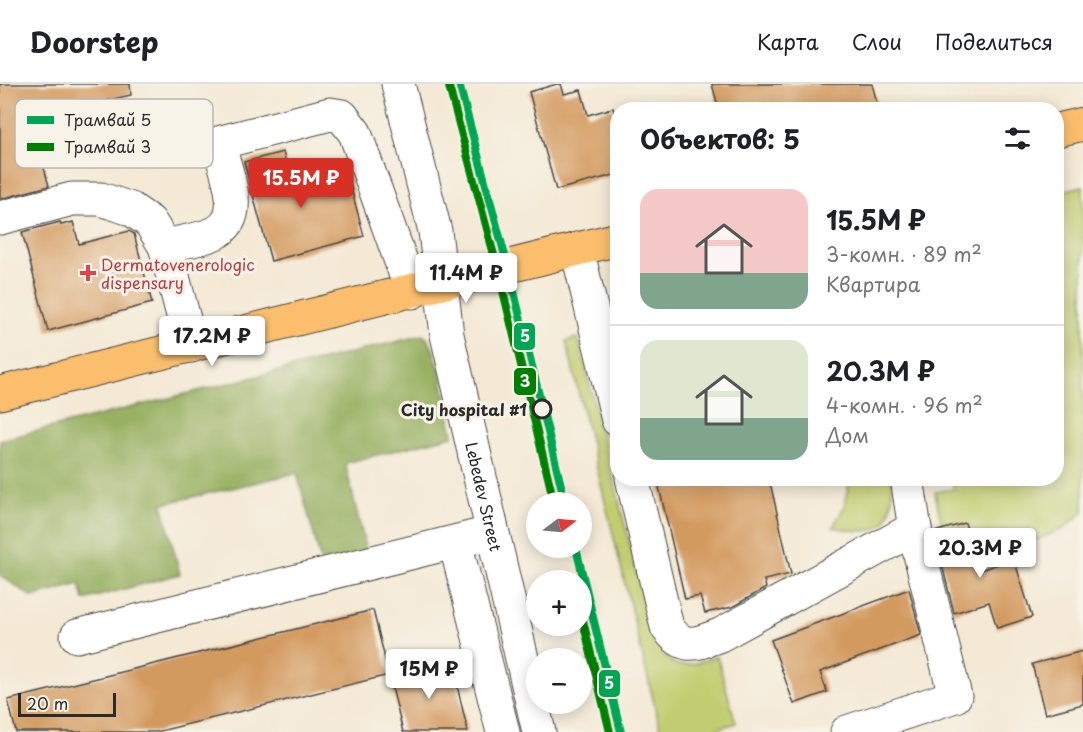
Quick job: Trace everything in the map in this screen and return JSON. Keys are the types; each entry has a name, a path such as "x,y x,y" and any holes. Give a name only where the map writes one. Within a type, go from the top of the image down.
{"main road":[{"path":"1064,129 1083,124"},
{"path":"0,393 610,241"}],"street":[{"name":"Lebedev Street","path":"398,84 435,231 427,288 447,336 490,533 539,732"},
{"path":"165,246 213,234 224,228 232,216 232,200 218,143 330,114 349,123 355,133 427,288"},
{"path":"0,218 72,199 101,199 131,209 150,222 165,246 191,346"},
{"path":"577,249 610,387"},
{"path":"634,486 667,627 676,640 687,644 720,635 915,528"},
{"path":"847,732 955,696 915,528 908,486"},
{"path":"77,636 490,533"},
{"path":"455,542 503,732"}],"green space":[{"path":"1083,186 1083,512 1065,528 978,564 943,530 935,492 954,489 953,486 1064,486 1064,191"},
{"path":"423,335 434,352 453,436 345,463 368,558 323,569 297,473 162,504 180,574 84,600 80,584 32,597 0,575 0,440"},
{"path":"578,338 610,466 610,486 615,486 652,633 664,655 677,664 694,664 717,656 736,723 707,732 661,732 566,341"},
{"path":"848,486 892,486 887,519 873,530 833,527 844,507"}],"building":[{"path":"0,84 130,84 131,95 113,99 15,99 15,168 44,168 49,186 0,199"},
{"path":"561,84 564,94 581,90 588,115 610,109 610,176 556,190 529,92"},
{"path":"712,84 872,84 877,102 717,102"},
{"name":"Dermatovenerologic dispensary","path":"283,152 293,188 347,174 364,236 271,261 244,162"},
{"name":"Dermatovenerologic dispensary","path":"60,222 61,225 73,222 79,244 129,231 134,234 152,303 48,331 22,232"},
{"path":"659,486 771,486 791,574 764,580 766,588 732,607 705,613 700,596 685,599"},
{"path":"965,523 980,570 1014,559 1032,617 997,628 989,602 954,613 934,532"},
{"path":"909,589 921,635 820,672 827,692 794,704 771,640"},
{"path":"373,610 389,675 156,732 16,732 8,700"},
{"path":"1083,651 1083,704 1045,714 1032,664"},
{"path":"451,660 468,732 403,732 389,675"}],"tram line":[{"name":"5","path":"459,84 508,267 563,492"},
{"name":"3","path":"449,87 498,270 552,492"},
{"name":"5","path":"578,558 621,732"},
{"name":"3","path":"587,636 610,732"}],"place":[{"name":"Dermatovenerologic dispensary","path":"88,273"},
{"name":"City hospital #1","path":"542,409"}]}
